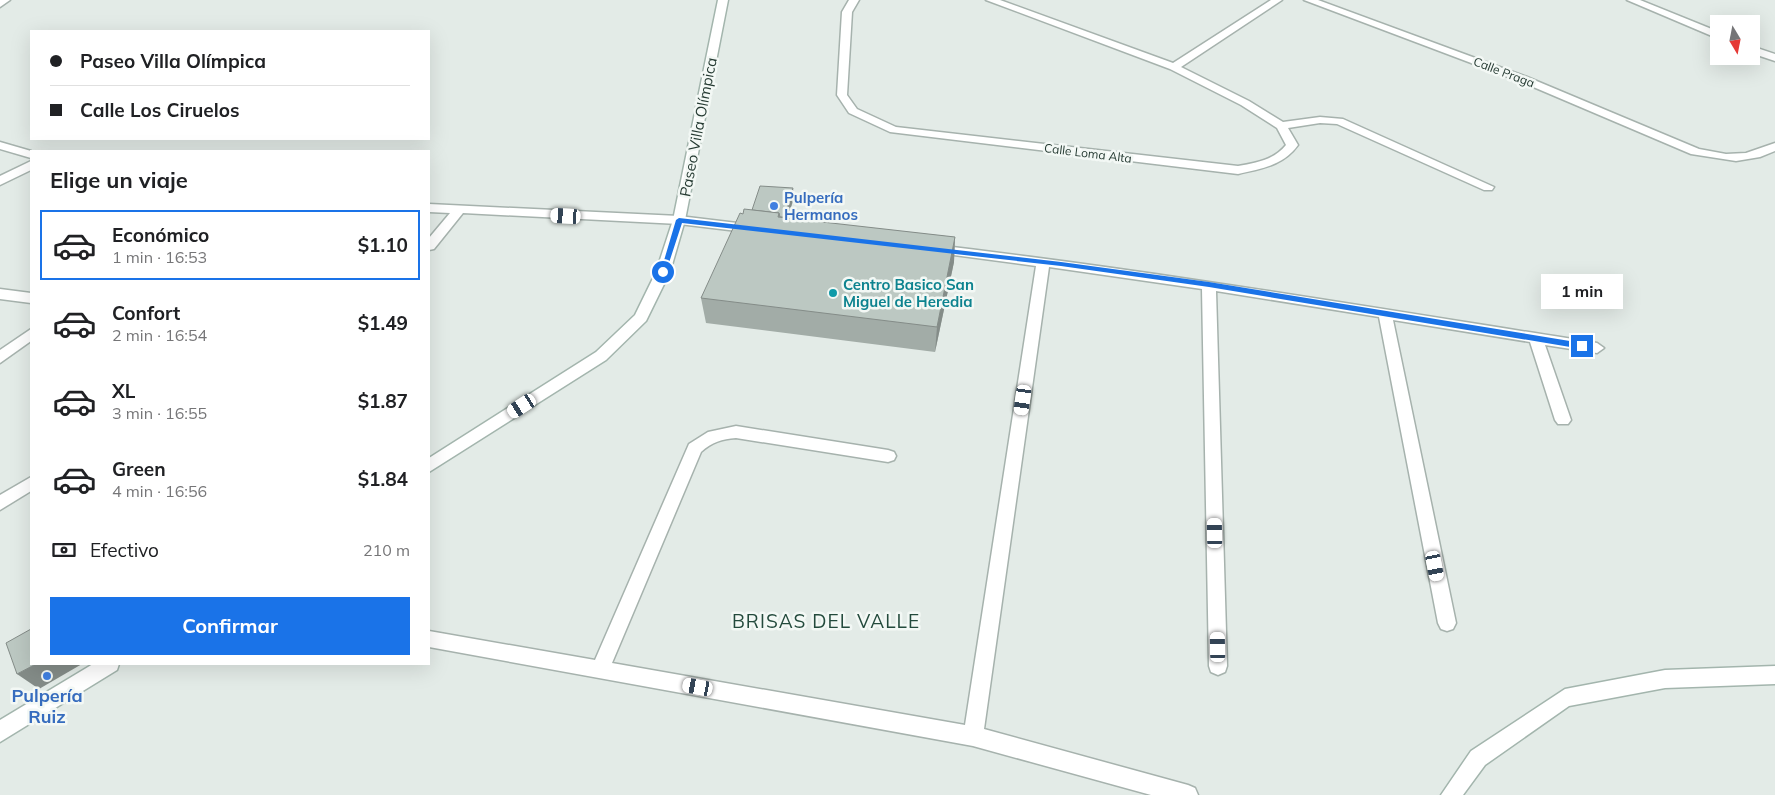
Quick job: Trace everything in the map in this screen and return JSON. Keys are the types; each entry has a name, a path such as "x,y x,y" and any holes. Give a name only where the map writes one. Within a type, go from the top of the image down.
{"street":[{"path":"0,4 5,0"},
{"name":"Paseo Villa Olímpica","path":"430,465 601,356 641,318 650,302 679,220 723,0"},
{"name":"Calle Loma Alta","path":"854,0 847,12 842,95 853,111 894,130 1238,170 1268,163 1285,156 1292,145 1281,126"},
{"path":"991,0 1174,67 1245,103 1281,126 1320,120 1339,121 1488,187"},
{"path":"1174,67 1277,0"},
{"name":"Calle Praga","path":"1309,0 1523,79 1694,152 1722,159 1743,158 1766,151 1775,146"},
{"path":"1632,0 1710,32"},
{"path":"1760,52 1775,58"},
{"path":"0,145 30,155"},
{"path":"0,181 30,166"},
{"path":"430,208 458,211 679,220 768,230"},
{"path":"430,245 458,211"},
{"path":"925,248 1209,285 1597,348"},
{"path":"973,736 1043,262"},
{"path":"1209,285 1218,666"},
{"path":"0,294 30,298"},
{"path":"1385,315 1447,623"},
{"path":"0,358 30,335"},
{"path":"1536,339 1563,420"},
{"path":"600,669 695,448 707,437 719,433 736,432 888,456"},
{"path":"0,503 30,484"},
{"path":"430,639 973,736 1188,795"},
{"path":"0,732 25,714 108,665"},
{"path":"1451,795 1478,758 1565,698 1665,679 1775,675"}],"building":[{"path":"760,186 793,188 784,217 780,217 779,213 752,210"},
{"name":"Centro Basico San Miguel de Heredia","path":"744,209 779,213 778,217 955,237 937,327 701,298 740,213 743,214"},
{"path":"30,630 30,665 34,665 17,674 6,643"}],"place":[{"name":"Pulpería Hermanos","path":"774,206"},
{"name":"Centro Basico San Miguel de Heredia","path":"833,293"},
{"name":"Pulpería Ruiz","path":"47,676"}],"district":[{"name":"BRISAS DEL VALLE","path":"826,621"}],"route":[{"path":"663,272 679,220 1061,264 1209,285 1582,346"}]}
